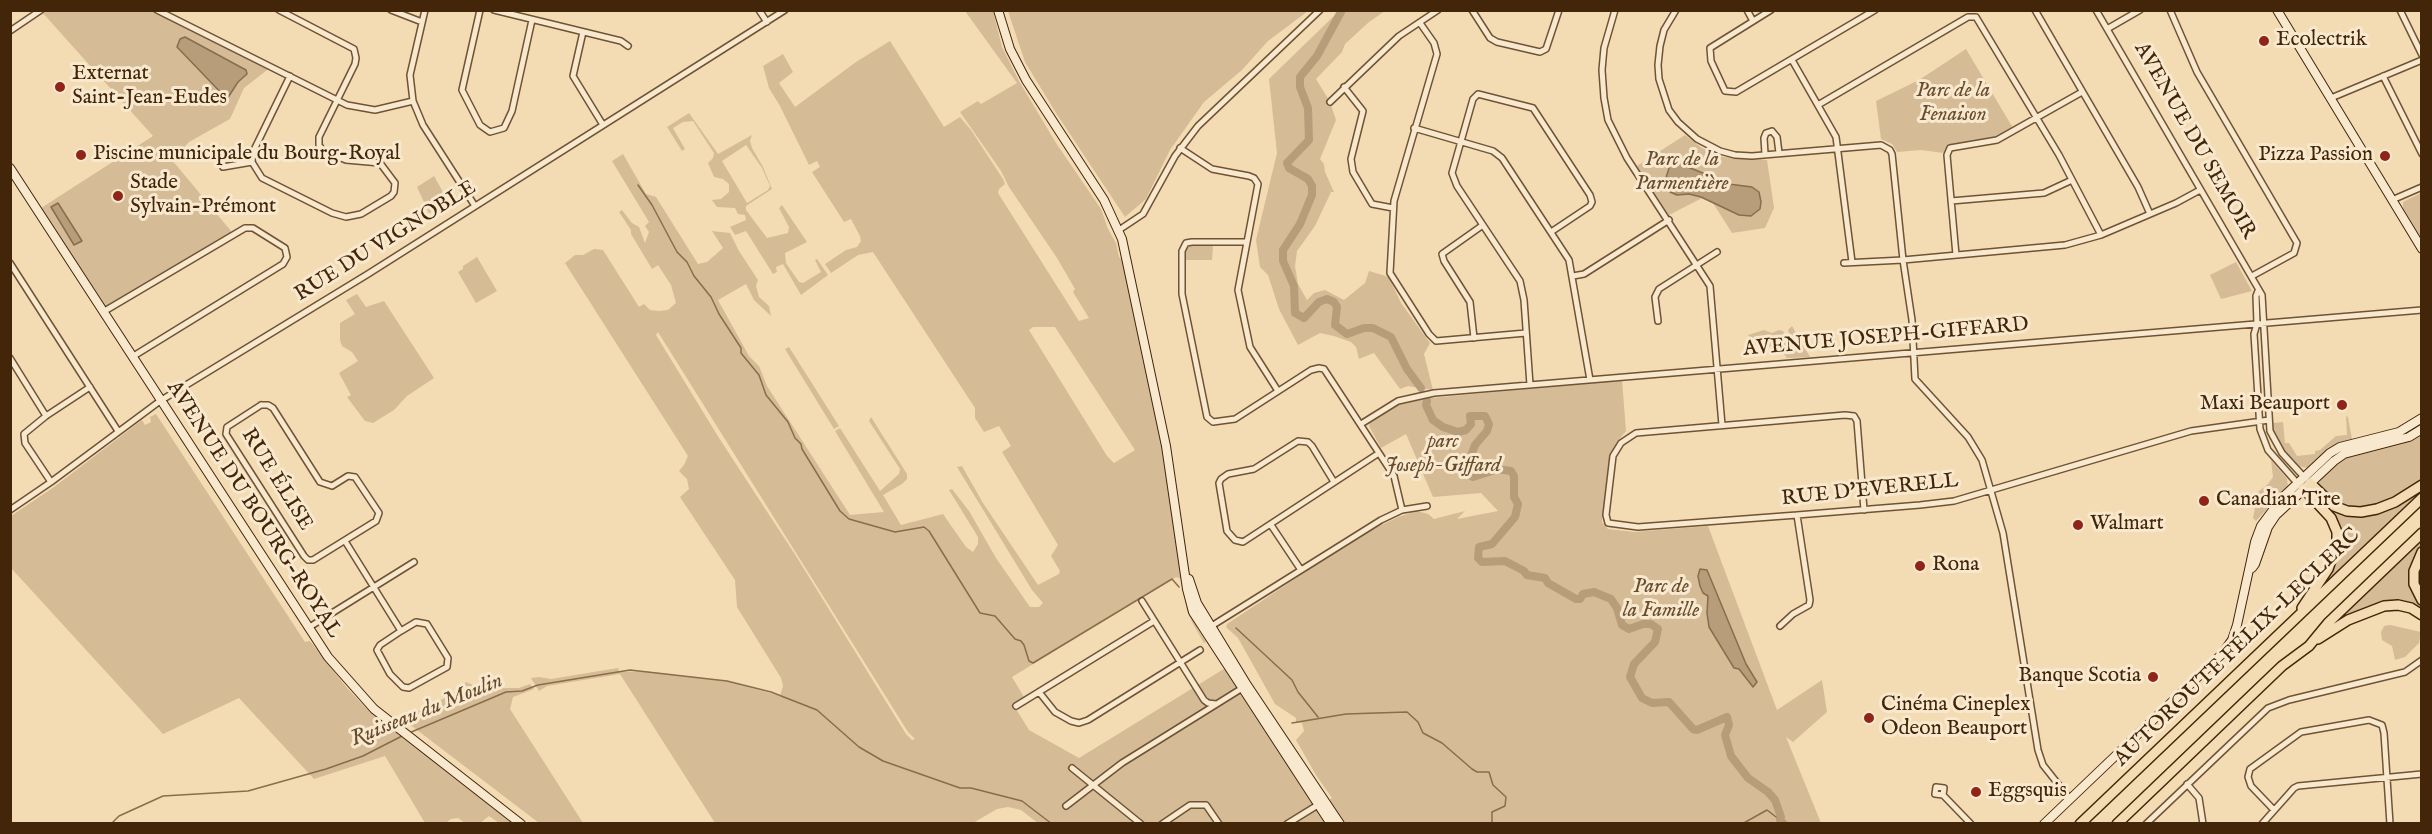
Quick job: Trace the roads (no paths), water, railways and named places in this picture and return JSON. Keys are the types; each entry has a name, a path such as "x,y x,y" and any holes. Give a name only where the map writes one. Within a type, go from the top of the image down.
{"highway":[{"path":"2304,483 2334,506 2347,511 2361,512 2395,502 2421,485"},
{"path":"2295,619 2328,569 2337,543 2337,532 2331,518 2304,483"},
{"name":"AUTOROUTE FÉLIX-LECLERC","path":"2080,824 2421,498"},
{"name":"AUTOROUTE FÉLIX-LECLERC","path":"2117,824 2282,666 2309,646 2328,623 2421,533"},
{"path":"2421,552 2414,571 2414,584 2421,600"},
{"path":"2309,646 2348,620 2384,606 2398,605 2412,608 2421,615"}],"street":[{"path":"10,31 41,10"},
{"path":"157,10 356,108 375,110 413,101"},
{"path":"279,10 354,49 355,64 319,137 319,145 324,151 346,160 380,163 395,183 391,196 361,214 338,216 262,178 252,162 254,147 290,76"},
{"path":"391,10 422,22"},
{"path":"425,10 410,75 413,101 423,124 475,206"},
{"path":"480,10 462,90 480,125 490,132 504,128 512,111 532,20"},
{"path":"494,10 621,41 628,46"},
{"path":"759,10 767,22"},
{"name":"RUE DU VIGNOBLE","path":"10,510 51,483 160,401 785,10"},
{"path":"998,10 1010,48 1026,80 1104,200 1119,230 1166,446 1186,569 1187,589 1193,612 1207,629 1321,803 1331,824"},
{"path":"1119,230 1143,214 1180,148 1208,116 1320,10"},
{"path":"1330,102 1399,36 1438,10"},
{"path":"1472,10 1490,38 1497,42 1540,52 1544,51 1558,10"},
{"path":"1615,10 1604,48 1602,70 1608,120 1627,158 1710,286 1722,425 1854,416 1858,429 1864,510"},
{"path":"1676,10 1664,30 1658,64 1662,94 1669,110 1687,131 1708,146 1735,155 1881,145 1890,150 1892,154 1915,379 1976,449 2006,550 2037,750 2043,765 2070,799"},
{"path":"1747,10 1753,21"},
{"path":"1771,10 1710,48 1711,61 1725,91 1736,92 1875,10"},
{"name":"AVENUE DU SEMOIR","path":"2096,10 2262,295 2261,324 2270,431 2274,442 2304,483"},
{"path":"2107,29 2140,10"},
{"path":"2170,10 2197,72 2297,243 2294,253 2252,276"},
{"path":"2277,10 2421,249"},
{"path":"2331,98 2421,57 2400,10"},
{"path":"2035,11 2138,187 2150,214"},
{"path":"1818,105 1972,16 1979,20 2037,118 2092,213 2101,235"},
{"path":"1420,23 1434,43 1437,54 1393,208 1390,273 1432,339 1436,341 1526,333"},
{"path":"583,32 573,76 603,125"},
{"path":"1792,60 1832,129 1838,148 1841,191 1848,222 1852,262"},
{"path":"2383,76 2421,154"},
{"path":"1344,87 1364,111 1351,159 1353,172 1372,204 1393,208"},
{"path":"1956,255 1947,155 1950,148 1996,140 2082,92"},
{"path":"1530,385 1524,300 1520,281 1453,178 1452,173 1473,99 1478,94 1533,108 1590,195 1592,202 1586,209 1551,232"},
{"path":"1414,128 1499,154 1569,260 1590,380"},
{"path":"1765,154 1764,138 1766,133 1772,131 1777,136 1779,153"},
{"path":"1180,148 1212,169 1249,176 1256,181 1257,189 1238,290 1250,347 1278,391"},
{"path":"223,167 252,162"},
{"name":"AVENUE DU BOURG-ROYAL","path":"10,168 308,628 342,675 374,709 521,824"},
{"path":"1952,201 2044,192 2072,180"},
{"path":"2392,200 2421,188"},
{"path":"1844,263 2049,247 2101,235 2200,190"},
{"path":"1573,276 1584,274 1669,220"},
{"path":"1474,338 1470,302 1442,254 1484,225"},
{"path":"103,312 245,228 253,228 285,248 287,256 283,264 132,357"},
{"path":"1246,243 1192,242 1186,243 1182,251 1182,294 1207,417 1213,422 1235,419 1311,370 1324,369 1394,476 1402,510"},
{"path":"1658,321 1656,293 1717,252"},
{"path":"10,263 118,431"},
{"name":"AVENUE JOSEPH-GIFFARD","path":"1361,424 1408,398 1530,385 2421,310"},
{"name":"AVENUE DU SEMOIR","path":"2261,324 2255,346 2260,421 2264,443 2268,450 2304,483"},
{"path":"10,358 46,416"},
{"path":"51,483 36,462 24,439 27,430 90,387"},
{"name":"RUE ÉLISE","path":"261,405 268,405 276,412 320,482 332,486 348,476 355,477 380,516 345,541 316,559 306,559 226,434 227,427 261,405"},
{"path":"2044,824 2222,654 2232,640 2251,569 2255,564 2268,526 2304,483 2340,447 2399,432 2421,418"},
{"name":"RUE D'EVERELL","path":"1722,425 1636,433 1626,438 1613,456 1606,515 1608,523 1638,527 1797,516 1953,501 1990,492 2191,431 2269,420"},
{"path":"2304,483 2344,454 2398,441 2421,429"},
{"path":"1334,482 1312,447 1303,441 1298,441 1254,469 1228,474 1221,479 1219,483 1225,524 1234,540 1243,542 1379,453"},
{"path":"1207,629 1359,532 1402,510 1427,506"},
{"path":"1780,626 1793,614 1809,605 1810,600 1797,516"},
{"path":"1271,525 1301,570"},
{"path":"345,541 401,631"},
{"path":"308,628 414,562"},
{"path":"1142,601 1204,700 1216,704"},
{"path":"1016,706 1154,621"},
{"path":"416,622 427,624 448,658 447,667 413,687 403,687 390,674 377,650 380,645 401,631 416,622"},
{"path":"1039,692 1047,705 1055,712 1079,723 1088,720 1200,650"},
{"path":"2146,824 2268,708 2289,700 2405,672 2421,660"},
{"path":"1066,806 1093,783 1244,687"},
{"path":"2274,810 2251,786 2248,774 2250,769 2301,732 2368,720 2382,725 2384,733 2390,824"},
{"path":"1072,768 1141,824"},
{"path":"2262,824 2298,786 2421,774"},
{"path":"2187,784 2199,798 2203,824"},
{"path":"1943,795 1971,824"},
{"path":"1287,824 1321,803"},
{"path":"1321,803 1340,824"},
{"path":"1162,824 1190,805 1206,805 1219,824"}],"waterway":[{"path":"1342,10 1317,56 1300,77 1300,87 1308,108 1309,140 1287,163 1289,168 1308,179 1312,186 1312,195 1300,224 1283,250 1283,261 1294,286 1295,313 1304,318 1319,302 1327,299 1334,302 1337,307 1335,325 1347,334 1364,328 1373,328 1391,337 1407,369 1421,388"},
{"path":"638,185 652,205 677,252 687,262 694,276 711,297 741,348 741,353 759,375 766,395 788,422 795,438 801,444 840,511 849,519 895,532 924,527 929,531 980,613 995,616 1015,639 1021,641 1029,661 1033,663 1172,579 1179,587"},
{"path":"1427,401 1426,405 1433,420 1443,427 1458,432 1466,430 1471,424 1470,416 1485,416 1489,424 1487,431 1475,445 1467,467 1468,474 1473,477 1495,470 1504,470 1511,471 1514,476 1514,497 1518,504 1515,517 1492,544 1479,547 1478,558 1482,562 1505,561 1527,575 1545,578 1548,583 1576,599 1580,599 1583,594 1594,592 1611,599 1617,608 1622,625 1629,629 1651,624 1658,629 1655,642 1634,664 1630,677 1642,698 1652,703 1669,702 1693,729 1697,730 1727,717 1729,725 1725,735 1731,756 1748,778 1775,800 1780,820 1784,824"},
{"path":"1236,628 1292,680 1298,692 1318,717"},
{"name":"Ruisseau du Moulin","path":"409,733 506,692 522,691 538,685 630,670 727,681 771,692 817,710 859,747 883,761 960,788 971,788 1022,801 1052,824"},
{"path":"1292,723 1346,714 1407,712 1418,722 1423,733 1442,743 1472,769 1477,772 1489,772 1493,785 1506,797 1505,806 1492,812 1492,824"},
{"name":"Ruisseau du Moulin","path":"111,824 119,816 163,796 248,791 363,756 402,736"},
{"path":"1742,824 1767,810 1780,820"}],"place":[{"name":"Ecolectrik","path":"2264,41"},
{"name":"Externat Saint-Jean-Eudes","path":"60,87"},
{"name":"Piscine municipale du Bourg-Royal","path":"81,155"},
{"name":"Pizza Passion","path":"2385,156"},
{"name":"Stade Sylvain-Prémont","path":"118,196"},
{"name":"Maxi Beauport","path":"2342,405"},
{"name":"Canadian Tire","path":"2204,501"},
{"name":"Walmart","path":"2078,525"},
{"name":"Rona","path":"1920,566"},
{"name":"Banque Scotia","path":"2153,677"},
{"name":"Cinéma Cineplex Odeon Beauport","path":"1869,718"},
{"name":"Eggsquis","path":"1976,792"}],"park label":[{"name":"Parc de la Fenaison","path":"1953,104"},
{"name":"Parc de la Parmentière","path":"1682,173"},
{"name":"parc Joseph-Giffard","path":"1443,455"},
{"name":"Parc de la Famille","path":"1661,600"}]}
